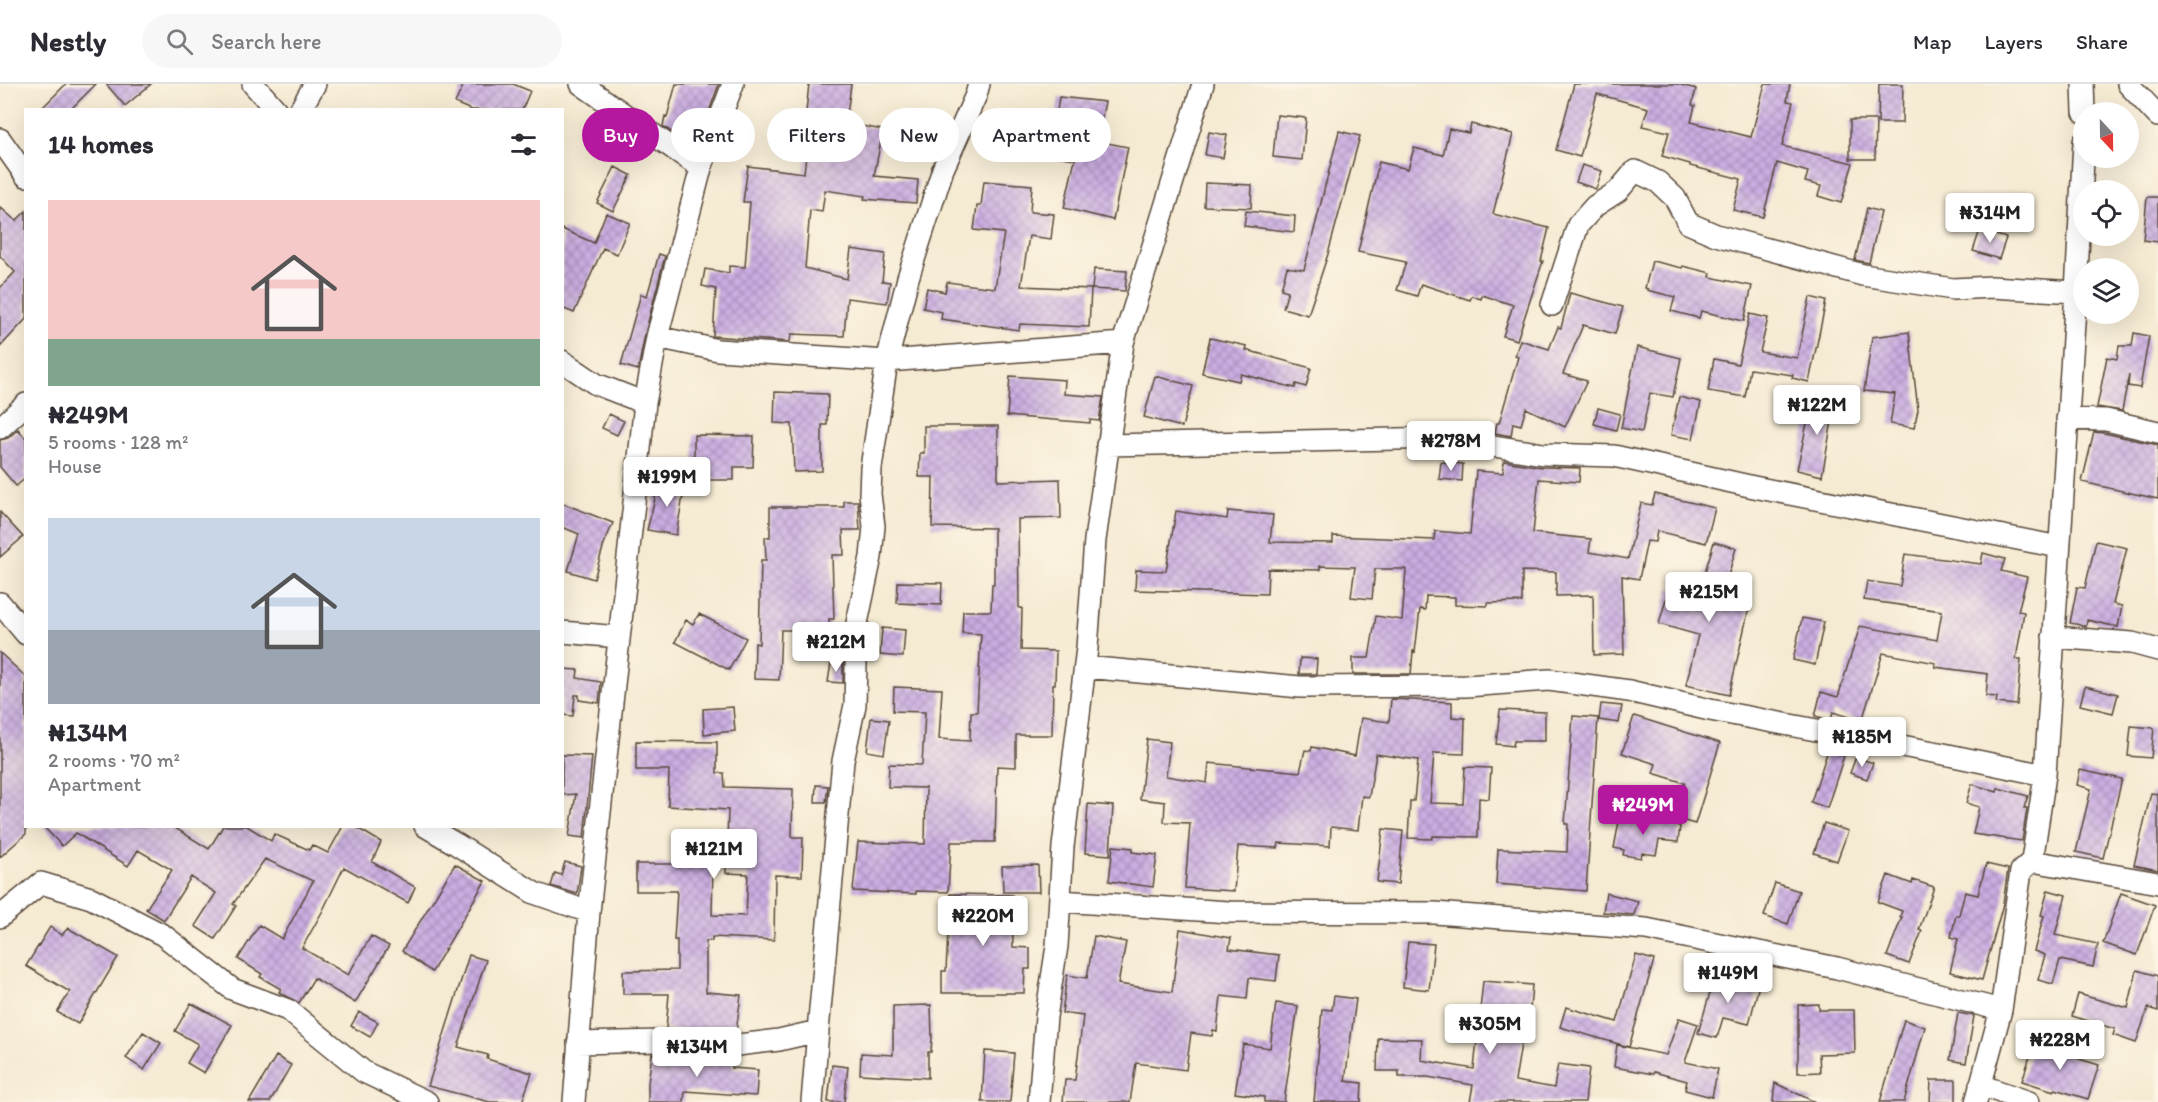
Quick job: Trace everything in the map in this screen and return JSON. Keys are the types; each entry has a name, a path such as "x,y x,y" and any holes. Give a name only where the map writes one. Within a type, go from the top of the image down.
{"street":[{"path":"253,84 274,108"},
{"path":"301,108 315,84"},
{"path":"580,84 701,168"},
{"path":"574,1102 589,912 645,403 657,337 701,168 733,84"},
{"path":"812,1102 843,761 855,705 857,622 872,557 874,526 870,494 871,468 887,362 908,278 943,169 979,84"},
{"path":"1039,1102 1046,1017 1057,946 1063,847 1085,667 1095,540 1123,343 1203,84"},
{"path":"2084,84 2084,102"},
{"path":"2128,84 2158,116"},
{"path":"0,140 24,173"},
{"path":"2078,258 2083,168"},
{"path":"1552,305 1578,225 1595,206 1618,191 1635,171 1658,182 1667,190 1675,198 1688,223 1716,235 1863,275 1886,279 1953,289 1992,287 2073,292"},
{"path":"2030,1102 1978,1094 2001,1010 2021,872 2031,861 2045,776 2074,324"},
{"path":"657,337 718,350 887,362 1123,343"},
{"path":"564,362 596,384 645,403"},
{"path":"0,428 24,406"},
{"path":"2067,419 2106,420 2158,432"},
{"path":"1107,446 1445,438 1543,454 1614,456 1754,487 2059,547"},
{"path":"0,603 24,632"},
{"path":"564,632 619,637"},
{"path":"2053,637 2132,643 2158,651"},
{"path":"1085,667 1300,687 1467,686 1549,680 1629,691 1710,710 1928,751 2045,776"},
{"path":"429,828 534,893 589,912"},
{"path":"2031,861 2158,883"},
{"path":"0,917 41,883 91,898 163,935 232,989 288,1010 364,1072 427,1102"},
{"path":"1060,901 1229,912 1435,913 1646,929 1837,968 2001,1010"},
{"path":"578,1043 661,1041 712,1048 779,1040 818,1030"}],"building":[{"path":"66,84 96,84 72,108 42,108"},
{"path":"106,84 151,84 125,106"},
{"path":"464,84 513,84 530,91 523,108 466,108 455,103"},
{"path":"676,84 719,84 710,108 671,108 671,132 663,126 665,116 667,117"},
{"path":"809,84 851,84 848,108 806,108"},
{"path":"1574,84 1678,84 1696,89 1691,122 1751,137 1765,84 1790,84 1787,101 1793,102 1782,146 1853,163 1841,203 1818,196 1821,186 1805,182 1808,172 1777,163 1763,217 1733,210 1741,179 1662,156 1669,132 1642,126 1648,108 1597,94 1580,157 1556,150"},
{"path":"1879,84 1903,84 1902,123 1878,123"},
{"path":"1059,97 1105,102 1104,108 1057,108"},
{"path":"1277,115 1306,118 1302,160 1273,157"},
{"path":"1850,120 1876,120 1875,159 1850,159"},
{"path":"1471,124 1513,134 1493,214 1549,228 1541,261 1543,261 1517,340 1503,336 1513,305 1482,295 1481,299 1472,296 1470,300 1421,284 1417,296 1397,290 1406,262 1358,252 1379,162 1408,169 1414,148 1443,155 1449,129 1469,133"},
{"path":"867,127 879,129 879,150 874,176 918,180 916,203 864,199 865,196 825,190 822,212 810,210 805,268 847,279 851,249 885,254 882,281 890,282 887,303 847,298 844,336 791,334 790,342 713,336 716,289 702,286 705,269 729,273 729,266 745,267 750,202 743,202 748,166 804,173 805,162 867,162"},
{"path":"1339,131 1360,136 1328,254 1308,315 1283,308 1288,291 1281,289 1287,267 1304,270"},
{"path":"1209,132 1227,135 1223,158 1205,155"},
{"path":"1111,144 1128,147 1113,220 1064,208 1074,162 1111,162"},
{"path":"1582,165 1602,171 1596,189 1576,182"},
{"path":"615,167 631,175 613,211 597,203"},
{"path":"984,181 1032,185 1030,212 1054,214 1051,239 1029,236 1021,286 1091,289 1089,327 1020,324 1019,330 941,319 942,312 923,308 927,288 945,292 947,282 995,288 1004,233 974,230 977,206 981,206"},
{"path":"1205,183 1252,185 1251,208 1204,206"},
{"path":"2147,197 2158,197 2158,242 2143,240"},
{"path":"0,207 16,221 24,213 24,321 0,347 0,288 15,272 0,256"},
{"path":"1867,208 1881,212 1869,263 1855,260"},
{"path":"1246,211 1295,216 1294,232 1244,226"},
{"path":"606,213 630,223 617,254 603,248 574,313 564,309 564,230 594,243"},
{"path":"1980,230 2006,238 1999,259 1973,251"},
{"path":"659,254 665,256 638,370 621,365 641,294 647,296"},
{"path":"1652,261 1711,273 1710,277 1752,286 1744,321 1701,311 1699,318 1671,311 1675,297 1645,288"},
{"path":"1094,269 1127,271 1125,291 1092,289"},
{"path":"1570,293 1623,307 1615,334 1583,325 1563,374 1587,381 1565,427 1526,408 1521,425 1513,423 1511,436 1495,433 1518,357 1515,356 1520,340 1549,349 1558,327 1561,328"},
{"path":"1810,297 1826,301 1809,382 1792,378 1793,375 1750,369 1745,397 1708,391 1714,359 1738,364 1750,314 1768,318 1760,352 1797,358"},
{"path":"1909,332 1918,410 1914,428 1890,424 1895,394 1864,391 1872,337"},
{"path":"2134,333 2149,336 2140,388 2128,386 2129,374 2122,411 2097,407 2107,357 2117,359 2119,346 2132,346"},
{"path":"1210,338 1247,346 1246,350 1311,368 1306,387 1296,384 1295,388 1241,374 1239,381 1202,373"},
{"path":"1637,347 1681,358 1673,397 1650,393 1642,432 1621,428"},
{"path":"1010,376 1065,380 1064,394 1103,397 1099,421 1090,420 1090,423 1007,416"},
{"path":"1155,376 1193,386 1182,427 1144,417"},
{"path":"775,392 828,394 827,425 822,425 822,471 794,472 792,424 774,423"},
{"path":"1813,395 1836,399 1822,476 1797,470"},
{"path":"1679,397 1701,402 1693,439 1671,435"},
{"path":"1598,408 1620,414 1616,430 1594,424"},
{"path":"609,414 624,421 617,435 602,428"},
{"path":"924,426 998,426 998,481 1060,479 1061,518 1018,519 1019,608 1022,608 1021,650 1056,651 1052,735 1016,735 1016,767 997,766 995,842 951,842 948,892 916,891 916,894 853,891 858,842 925,844 926,788 888,787 889,764 922,765 925,712 893,711 894,687 942,689 939,739 970,741 971,712 977,712 981,634 962,633 963,611 991,611 992,584 994,584 994,528 932,527 933,477 919,477 920,453 924,453"},
{"path":"18,429 24,436 24,480 16,486 0,467 0,440 8,438"},
{"path":"2094,432 2158,445 2158,499 2082,482"},
{"path":"694,435 754,436 753,467 734,467 734,480 694,480"},
{"path":"1504,461 1542,467 1580,468 1579,482 1539,479 1533,533 1591,539 1589,552 1628,559 1641,503 1652,505 1655,494 1715,508 1706,543 1657,531 1655,542 1647,541 1639,579 1622,576 1624,654 1594,655 1593,595 1556,596 1556,572 1522,571 1522,602 1487,603 1487,606 1455,605 1455,597 1426,596 1425,610 1420,609 1411,674 1353,674 1353,658 1369,658 1376,616 1402,620 1406,569 1375,569 1372,599 1351,597 1355,567 1320,566 1320,570 1268,569 1267,594 1135,590 1136,570 1166,571 1176,511 1227,519 1228,511 1273,515 1270,542 1333,543 1333,536 1434,540 1435,531 1470,534 1476,471 1503,473"},
{"path":"1441,462 1463,464 1462,481 1439,479"},
{"path":"660,479 685,485 676,535 647,530"},
{"path":"844,501 858,501 860,530 843,530 844,555 832,555 834,619 829,619 829,630 781,630 779,680 754,679 755,643 759,644 761,560 766,560 765,537 770,537 770,507 844,507"},
{"path":"564,504 613,523 594,579 568,571 579,534 564,528"},
{"path":"0,512 23,537 0,557"},
{"path":"2096,541 2127,548 2113,604 2122,606 2118,627 2087,620 2086,626 2070,623 2077,587 2085,588"},
{"path":"1714,542 1736,548 1721,601 1749,608 1729,695 1686,685 1698,635 1659,624 1669,588 1679,591 1684,576 1702,582"},
{"path":"1983,553 2005,559 2001,571 2027,577 2018,611 2024,612 2016,659 2021,659 2017,705 1996,703 1997,697 1986,696 1988,674 1935,667 1936,663 1883,653 1862,721 1833,712 1831,720 1815,716 1821,692 1838,697 1860,626 1937,640 1942,611 1864,600 1867,581 1900,586 1905,554 1981,564"},
{"path":"898,582 942,583 941,605 897,603"},
{"path":"699,614 746,638 729,670 675,642 686,620 693,624"},
{"path":"1802,618 1824,622 1815,665 1793,660"},
{"path":"882,628 905,630 903,657 880,655"},
{"path":"0,653 24,675 24,828 26,828 26,834 0,857"},
{"path":"1300,658 1317,659 1316,674 1299,674"},
{"path":"831,663 843,664 843,683 828,682"},
{"path":"564,669 578,670 577,678 601,682 599,703 579,700 579,695 575,695 573,716 564,715"},
{"path":"2085,686 2118,694 2113,713 2080,705"},
{"path":"1391,699 1452,702 1452,717 1465,718 1464,754 1434,753 1430,803 1463,804 1465,767 1491,768 1489,799 1479,798 1478,837 1408,838 1410,801 1414,801 1418,760 1376,754 1369,797 1362,796 1358,830 1331,827 1330,846 1279,843 1278,848 1238,846 1234,891 1185,888 1190,823 1164,822 1165,802 1140,799 1147,739 1170,742 1166,776 1207,783 1209,763 1300,772 1305,750 1311,751 1312,747 1355,756 1361,718 1389,722"},
{"path":"1601,704 1622,706 1619,723 1599,720"},
{"path":"733,707 735,731 704,734 703,709"},
{"path":"1500,710 1545,712 1545,741 1514,741 1513,746 1496,744"},
{"path":"1573,716 1598,718 1586,891 1496,884 1498,849 1567,852 1568,824 1565,824"},
{"path":"1634,716 1720,743 1695,824 1674,818 1685,783 1653,773 1656,764 1622,753"},
{"path":"871,718 889,720 884,754 867,751"},
{"path":"2131,726 2154,728 2151,758 2128,756"},
{"path":"636,741 717,742 717,773 724,773 725,787 793,789 792,837 803,837 802,876 775,875 774,940 712,937 712,941 706,941 706,992 741,995 736,1032 713,1035 666,1029 669,994 623,994 623,971 677,970 677,940 674,940 677,891 636,891 636,864 713,864 712,915 746,916 748,874 726,873 728,810 668,806 669,770 636,770"},
{"path":"1828,750 1844,756 1827,808 1811,802"},
{"path":"564,755 592,756 584,838 569,836 576,794 564,795"},
{"path":"1856,757 1873,763 1867,779 1850,773"},
{"path":"2080,770 2122,779 2103,858 2076,852 2091,789 2077,785"},
{"path":"1972,784 1997,792 1998,788 2028,796 2024,808 2027,808 2022,841 1973,834 1979,807 1966,803"},
{"path":"816,785 828,786 826,802 815,802"},
{"path":"2151,793 2158,794 2158,870 2134,865"},
{"path":"1088,804 1113,806 1110,855 1085,853"},
{"path":"1620,816 1680,826 1678,842 1659,840 1656,855 1642,853 1641,858 1623,855 1624,850 1614,848"},
{"path":"1824,823 1848,831 1837,861 1814,853"},
{"path":"45,828 175,828 209,849 222,828 250,828 271,841 274,834 309,850 312,845 328,853 342,828 357,828 381,842 372,862 415,887 408,903 344,867 302,948 348,975 371,936 389,946 355,1003 314,978 299,1003 279,992 281,989 260,977 262,974 238,959 259,925 282,939 313,881 265,859 233,904 236,906 215,939 195,926 216,893 191,877 164,920 146,909 172,870 138,850 128,866 76,833 62,846"},
{"path":"1383,829 1403,831 1398,884 1377,882"},
{"path":"1113,846 1133,848 1132,852 1157,855 1153,887 1109,881"},
{"path":"565,862 581,866 577,894 551,886 555,873 561,875"},
{"path":"455,864 485,881 432,972 402,951"},
{"path":"1986,864 2008,869 2003,904 1982,980 1950,972 1958,939 1951,937 1965,892 1978,895"},
{"path":"1038,865 1039,892 1003,892 1002,866"},
{"path":"1888,875 1912,884 1913,880 1934,887 1919,930 1922,931 1909,964 1887,956 1902,917 1900,917 1902,911 1878,902"},
{"path":"1775,883 1799,891 1788,924 1764,916"},
{"path":"2048,890 2066,895 2055,935 2098,944 2093,967 2060,960 2053,984 2038,980 2045,955 2034,951 2044,916 2041,915"},
{"path":"1606,893 1638,901 1634,915 1603,912"},
{"path":"2121,893 2155,905 2137,955 2103,943"},
{"path":"950,894 1012,895 1013,947 1030,948 1030,969 1025,969 1024,993 942,993 942,971 946,971"},
{"path":"50,927 62,935 68,928 118,957 78,1024 57,1012 70,992 26,966"},
{"path":"1180,929 1231,938 1229,949 1279,955 1276,981 1249,978 1247,999 1221,996 1217,1031 1213,1030 1212,1036 1191,1033 1186,1070 1136,1063 1130,1102 1063,1102 1065,1080 1075,1080 1083,1016 1062,1013 1067,975 1087,978 1094,936 1126,942 1118,984 1172,992"},
{"path":"1408,942 1434,944 1429,990 1403,987"},
{"path":"469,955 486,960 458,1047 488,1055 487,1059 532,1073 522,1102 490,1102 428,1086"},
{"path":"1636,955 1654,960 1629,1047 1560,1027 1566,1007 1617,1022"},
{"path":"2137,970 2158,976 2158,1011 2148,1008 2136,1043 2113,1035 2115,1029 2072,1016 2078,994 2128,1008"},
{"path":"1716,973 1759,985 1749,1024 1723,1018 1717,1038 1698,1033"},
{"path":"1483,981 1532,985 1528,1032 1523,1032 1515,1081 1554,1088 1558,1064 1589,1068 1585,1102 1470,1102 1473,1085 1428,1077 1399,1077 1399,1071 1377,1071 1378,1038 1422,1039 1421,1060 1474,1069"},
{"path":"1334,996 1356,999 1345,1081 1362,1083 1361,1102 1314,1102 1322,1009 1332,1010"},
{"path":"191,1003 232,1025 204,1073 187,1063 198,1044 175,1031"},
{"path":"1276,1003 1298,1006 1284,1102 1264,1102 1264,1097 1235,1093 1243,1044 1270,1048"},
{"path":"1819,1004 1819,1010 1854,1010 1855,1053 1819,1054 1820,1072 1798,1073 1798,1005"},
{"path":"931,1005 932,1037 931,1052 928,1052 928,1078 860,1074 861,1053 893,1055 893,1006"},
{"path":"359,1012 378,1022 370,1037 351,1026"},
{"path":"1958,1013 1974,1016 1966,1063 1950,1060"},
{"path":"1679,1018 1698,1024 1685,1062 1718,1069 1712,1097 1685,1090 1687,1081 1654,1072 1653,1074 1614,1067 1617,1045 1666,1055"},
{"path":"1904,1020 1925,1027 1904,1102 1880,1102"},
{"path":"143,1032 161,1043 144,1070 126,1058"},
{"path":"2035,1041 2068,1051 2066,1055 2099,1065 2088,1099 2022,1081"},
{"path":"985,1051 1014,1053 1010,1102 982,1102"},
{"path":"652,1054 711,1061 733,1058 732,1068 758,1070 756,1096 685,1091 684,1102 648,1102"},
{"path":"276,1056 291,1065 270,1102 249,1102"},
{"path":"832,1065 848,1067 844,1102 828,1102"},
{"path":"1931,1080 1956,1080 1956,1102 1930,1102"},
{"path":"1775,1083 1815,1102 1773,1102"}]}
